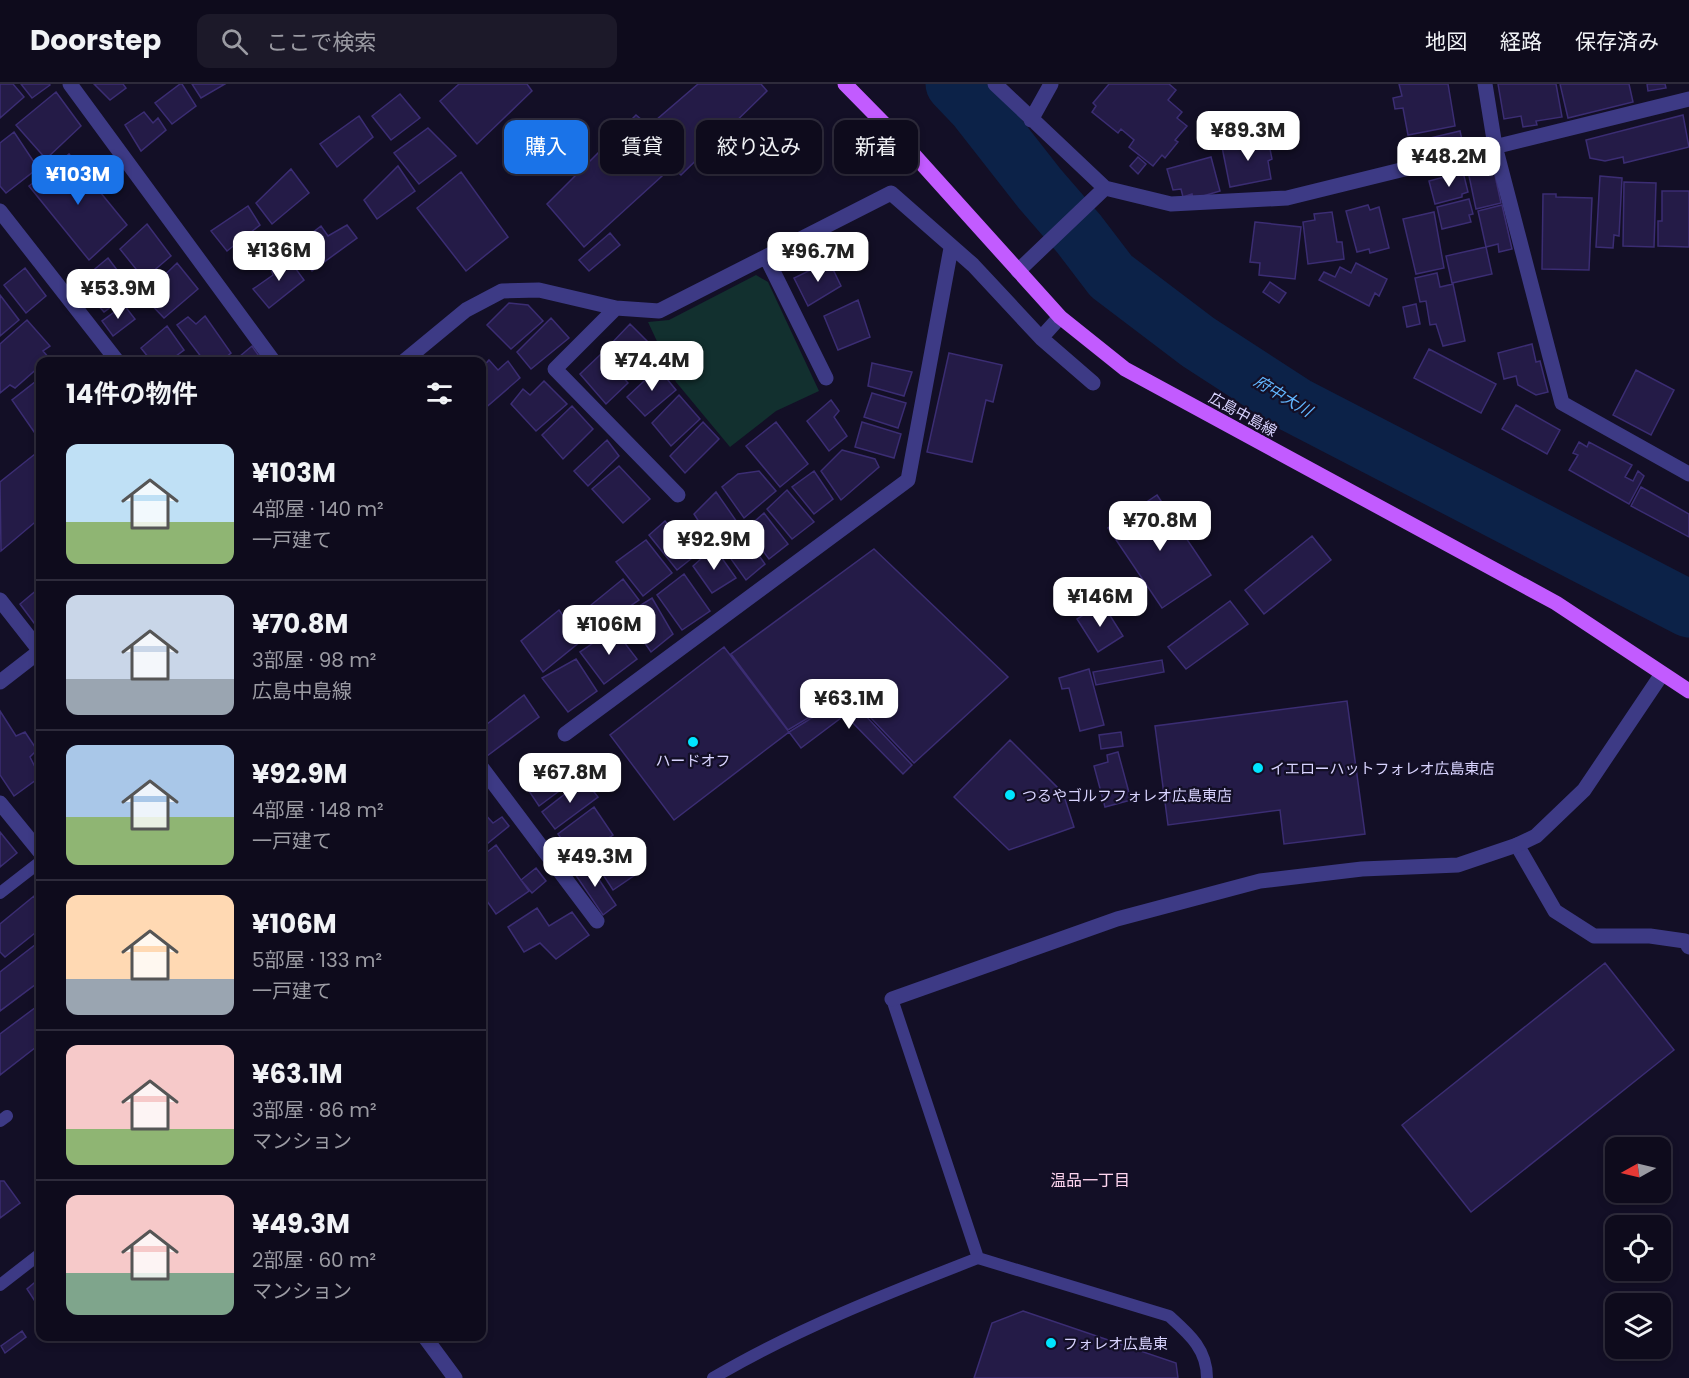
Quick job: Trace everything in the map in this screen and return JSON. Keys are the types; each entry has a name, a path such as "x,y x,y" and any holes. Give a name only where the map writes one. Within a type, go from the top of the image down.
{"main road":[{"name":"広島中島線","path":"845,84 905,145 1060,317 1125,369 1556,603 1689,692"}],"street":[{"path":"70,84 270,357"},
{"path":"995,84 1105,188 1171,204 1287,198 1689,99"},
{"path":"1031,120 1051,84"},
{"path":"1485,84 1495,146 1562,403 1689,474"},
{"path":"1018,271 1105,188"},
{"path":"408,357 466,310 502,291 538,290 616,309 660,311 891,194 973,265 1041,338 1093,383"},
{"path":"0,211 114,357"},
{"path":"565,734 908,480 951,248"},
{"path":"766,257 826,378"},
{"path":"616,309 555,369 678,495"},
{"path":"1041,338 1060,317"},
{"path":"0,600 36,646"},
{"path":"0,682 36,654"},
{"path":"892,999 1117,919 1260,881 1362,868 1458,865 1517,845 1536,836 1584,790 1662,674"},
{"path":"486,773 597,921"},
{"path":"0,803 36,847"},
{"path":"1517,845 1555,911 1594,936 1650,936 1685,941 1689,947"},
{"path":"427,1341 453,1378"}],"lane":[{"path":"0,893 36,865"},
{"path":"892,999 978,1258"},
{"path":"0,1285 36,1257"},
{"path":"713,1378 748,1357 890,1292 978,1258 1169,1316 1193,1337 1207,1366 1207,1378"}],"green space":[{"path":"756,275 768,282 819,391 776,411 730,447 676,382 648,322 669,320"}],"building":[{"path":"0,84 13,84 24,97 0,118"},
{"path":"21,84 49,84 50,85 32,98"},
{"path":"94,84 123,84 126,88 110,100"},
{"path":"180,84 196,106 172,124 155,103"},
{"path":"192,84 225,84 201,98"},
{"path":"459,84 527,84 532,91 477,144 440,101"},
{"path":"698,84 761,84 767,91 737,120 696,120 696,160 684,172 684,120 656,120"},
{"path":"1109,84 1169,84 1176,90 1168,100 1182,112 1177,118 1187,126 1175,140 1178,142 1165,158 1162,155 1153,166 1129,147 1134,140 1121,129 1118,133 1092,112 1096,106 1093,103"},
{"path":"1399,84 1448,84 1455,126 1408,135 1403,108 1395,109 1393,98 1402,96"},
{"path":"1498,84 1556,84 1562,117 1536,121 1537,125 1523,127 1521,116 1504,119"},
{"path":"1560,84 1629,84 1633,102 1568,118"},
{"path":"1647,84 1665,84 1666,88 1648,91"},
{"path":"56,92 81,126 46,159 16,125"},
{"path":"400,94 420,118 391,140 372,116"},
{"path":"144,112 153,123 158,118 166,130 141,151 125,125"},
{"path":"636,115 642,120 631,120"},
{"path":"1683,115 1689,147 1624,163 1623,157 1605,161 1590,158 1586,140"},
{"path":"359,116 373,137 337,167 320,144"},
{"path":"428,128 456,156 419,184 394,153"},
{"path":"1460,131 1463,144 1416,155 1413,142"},
{"path":"14,132 38,168 6,193 0,186 0,143"},
{"path":"1268,139 1272,159 1268,161 1271,179 1230,187 1222,147"},
{"path":"600,151 600,174 664,174 584,247 547,204 577,174 588,174 588,163"},
{"path":"69,154 127,225 89,260 29,186"},
{"path":"1138,157 1146,164 1138,174 1130,166"},
{"path":"1211,157 1220,191 1193,199 1192,194 1183,197 1181,189 1173,190 1167,169"},
{"path":"398,166 415,191 377,219 364,200"},
{"path":"1493,166 1501,203 1476,209 1468,171"},
{"path":"291,169 309,193 272,224 256,203"},
{"path":"461,172 508,237 466,271 417,208"},
{"path":"1463,172 1468,192 1462,194 1462,197 1435,204 1429,181"},
{"path":"1600,176 1622,178 1619,236 1614,235 1613,248 1596,247"},
{"path":"1624,182 1656,183 1654,247 1623,246"},
{"path":"1662,191 1689,191 1689,247 1658,246 1658,221 1662,221"},
{"path":"1543,194 1556,194 1556,197 1592,198 1589,270 1542,269"},
{"path":"1469,199 1473,214 1469,215 1471,222 1442,229 1437,207"},
{"path":"1368,205 1370,210 1379,207 1389,248 1370,253 1369,249 1357,252 1346,211"},
{"path":"1502,205 1512,249 1499,252 1498,244 1486,247 1478,211"},
{"path":"248,206 260,225 227,251 211,231"},
{"path":"1332,212 1337,242 1342,242 1344,259 1308,264 1303,222 1315,220 1314,214"},
{"path":"1434,212 1444,268 1416,274 1403,219"},
{"path":"1255,222 1301,227 1295,279 1259,275 1260,263 1250,262"},
{"path":"147,224 171,256 144,279 120,249"},
{"path":"347,225 357,238 312,271 294,247 321,226 328,236"},
{"path":"610,233 620,245 589,271 579,260"},
{"path":"1486,247 1492,274 1452,283 1446,256"},
{"path":"285,254 304,280 269,308 253,289 273,275 270,265"},
{"path":"108,258 133,291 104,312 78,283"},
{"path":"829,261 841,286 808,306 794,278"},
{"path":"177,263 198,289 164,318 143,296"},
{"path":"1356,263 1387,279 1379,296 1375,293 1369,306 1319,280 1324,272 1335,277 1340,267 1351,273"},
{"path":"25,268 46,296 26,313 4,285"},
{"path":"1437,273 1440,287 1453,284 1465,341 1443,346 1436,324 1430,325 1426,301 1420,302 1415,278"},
{"path":"1270,282 1286,293 1279,303 1263,292"},
{"path":"0,295 19,320 0,336"},
{"path":"858,300 870,337 838,350 824,316"},
{"path":"509,303 528,305 543,321 511,349 487,325"},
{"path":"1416,304 1420,324 1407,327 1403,307"},
{"path":"124,305 135,319 113,336 102,321"},
{"path":"205,316 231,353 226,357 201,357 177,325 188,317 196,324"},
{"path":"551,318 569,338 531,369 517,352"},
{"path":"27,320 50,346 43,351 48,357 36,357 36,370 15,388 10,385 0,393 0,344"},
{"path":"630,324 661,355 635,378 608,347"},
{"path":"167,326 184,350 175,357 148,357 141,348"},
{"path":"1532,344 1536,362 1540,361 1548,392 1536,395 1518,385 1516,376 1504,379 1498,353"},
{"path":"252,346 260,357 239,357"},
{"path":"1429,349 1496,384 1481,413 1414,378"},
{"path":"602,353 628,383 606,404 580,374"},
{"path":"949,353 1002,365 993,402 986,400 972,462 927,452"},
{"path":"489,360 498,370 508,361 520,378 486,407 486,363"},
{"path":"872,363 912,372 904,396 868,386"},
{"path":"658,368 676,390 645,416 627,397"},
{"path":"1636,370 1674,390 1651,435 1613,415"},
{"path":"36,381 36,435 12,400"},
{"path":"544,381 567,404 536,431 511,404 523,389 530,395"},
{"path":"872,393 906,403 898,428 864,417"},
{"path":"679,395 700,419 671,446 652,423"},
{"path":"831,400 839,411 834,417 847,436 829,451 807,421"},
{"path":"1516,405 1560,430 1547,454 1502,429"},
{"path":"572,406 593,429 563,459 542,435"},
{"path":"703,422 719,439 685,473 670,456"},
{"path":"776,422 808,464 780,487 746,446"},
{"path":"862,422 901,434 894,458 855,447"},
{"path":"607,440 619,456 588,486 574,471"},
{"path":"1579,442 1587,447 1589,442 1632,465 1625,477 1633,481 1638,471 1644,476 1629,504 1569,470 1578,455 1573,453"},
{"path":"842,450 875,459 879,467 841,500 821,471"},
{"path":"35,454 36,521 1,551 0,482"},
{"path":"619,466 650,499 623,523 592,489"},
{"path":"759,471 776,491 744,518 722,487 738,474"},
{"path":"814,471 833,499 814,514 792,487"},
{"path":"1641,487 1689,514 1689,537 1631,506"},
{"path":"787,490 814,522 792,539 767,509"},
{"path":"716,492 737,522 712,542 694,514"},
{"path":"1157,495 1211,575 1162,608 1108,528"},
{"path":"764,513 788,544 769,559 746,529"},
{"path":"665,521 678,536 691,528 706,547 677,570 649,535"},
{"path":"740,529 765,564 746,580 721,545"},
{"path":"1312,536 1331,560 1264,614 1245,590"},
{"path":"646,540 672,573 643,596 616,562"},
{"path":"714,547 736,578 712,593 693,566"},
{"path":"874,549 1008,677 914,763 848,694 788,730 731,654"},
{"path":"684,574 710,611 682,630 657,595"},
{"path":"623,579 639,600 605,623 591,605"},
{"path":"36,591 36,626 20,604"},
{"path":"652,598 673,634 651,652 625,615"},
{"path":"1230,601 1248,624 1186,669 1168,647"},
{"path":"1102,603 1123,636 1098,652 1077,619"},
{"path":"559,610 581,641 543,672 521,641"},
{"path":"614,629 637,659 604,684 580,652"},
{"path":"724,647 789,732 674,820 610,735"},
{"path":"576,659 597,691 568,712 542,678"},
{"path":"1162,660 1164,672 1096,685 1093,672"},
{"path":"1089,669 1104,725 1080,731 1069,688 1062,689 1059,678"},
{"path":"524,695 539,717 487,756 486,725"},
{"path":"847,696 912,765 903,774 845,715 801,748 789,732"},
{"name":"イエローハットフォレオ広島東店","path":"1347,701 1365,834 1284,844 1280,810 1168,825 1155,726"},
{"path":"0,711 16,736 25,732 36,748 30,757 36,769 36,780 14,796 0,775"},
{"path":"1121,732 1123,746 1101,749 1099,735"},
{"name":"つるやゴルフフォレオ広島東店","path":"1010,740 1063,793 1074,827 1009,850 954,797"},
{"path":"1118,752 1131,800 1105,807 1094,766 1108,762 1107,755"},
{"path":"571,754 582,774 539,806 527,788"},
{"path":"584,779 598,797 555,829 542,812"},
{"path":"594,807 613,835 588,852 582,846 571,853 558,834"},
{"path":"486,815 493,823 502,817 509,826 486,845"},
{"path":"0,832 17,853 0,867"},
{"path":"496,845 529,891 496,914 486,900 486,853"},
{"path":"618,849 635,875 613,890 598,867"},
{"path":"588,863 616,905 603,915 573,871"},
{"path":"536,868 546,881 532,893 521,880"},
{"path":"34,896 36,899 36,932 5,957 0,952 0,924"},
{"path":"537,908 549,926 572,912 589,935 556,959 540,943 524,952 508,927"},
{"path":"36,944 36,984 0,1011 0,972"},
{"path":"1605,963 1674,1050 1471,1212 1402,1125"},
{"path":"36,1007 36,1047 0,1075 0,1034"},
{"path":"0,1181 4,1181 20,1203 0,1218"},
{"path":"36,1281 36,1303 27,1289"},
{"name":"フォレオ広島東","path":"1023,1311 1176,1363 1178,1378 974,1378 992,1323"},
{"path":"22,1331 26,1337 5,1353 1,1346"}],"waterway":[{"name":"府中大川","path":"954,84 975,106 1111,276 1198,342 1295,405 1689,609"}],"place":[{"name":"ハードオフ","path":"693,742"},
{"name":"イエローハットフォレオ広島東店","path":"1258,768"},
{"name":"つるやゴルフフォレオ広島東店","path":"1010,795"},
{"name":"フォレオ広島東","path":"1051,1343"}],"district":[{"name":"温品一丁目","path":"1090,1180"}]}
